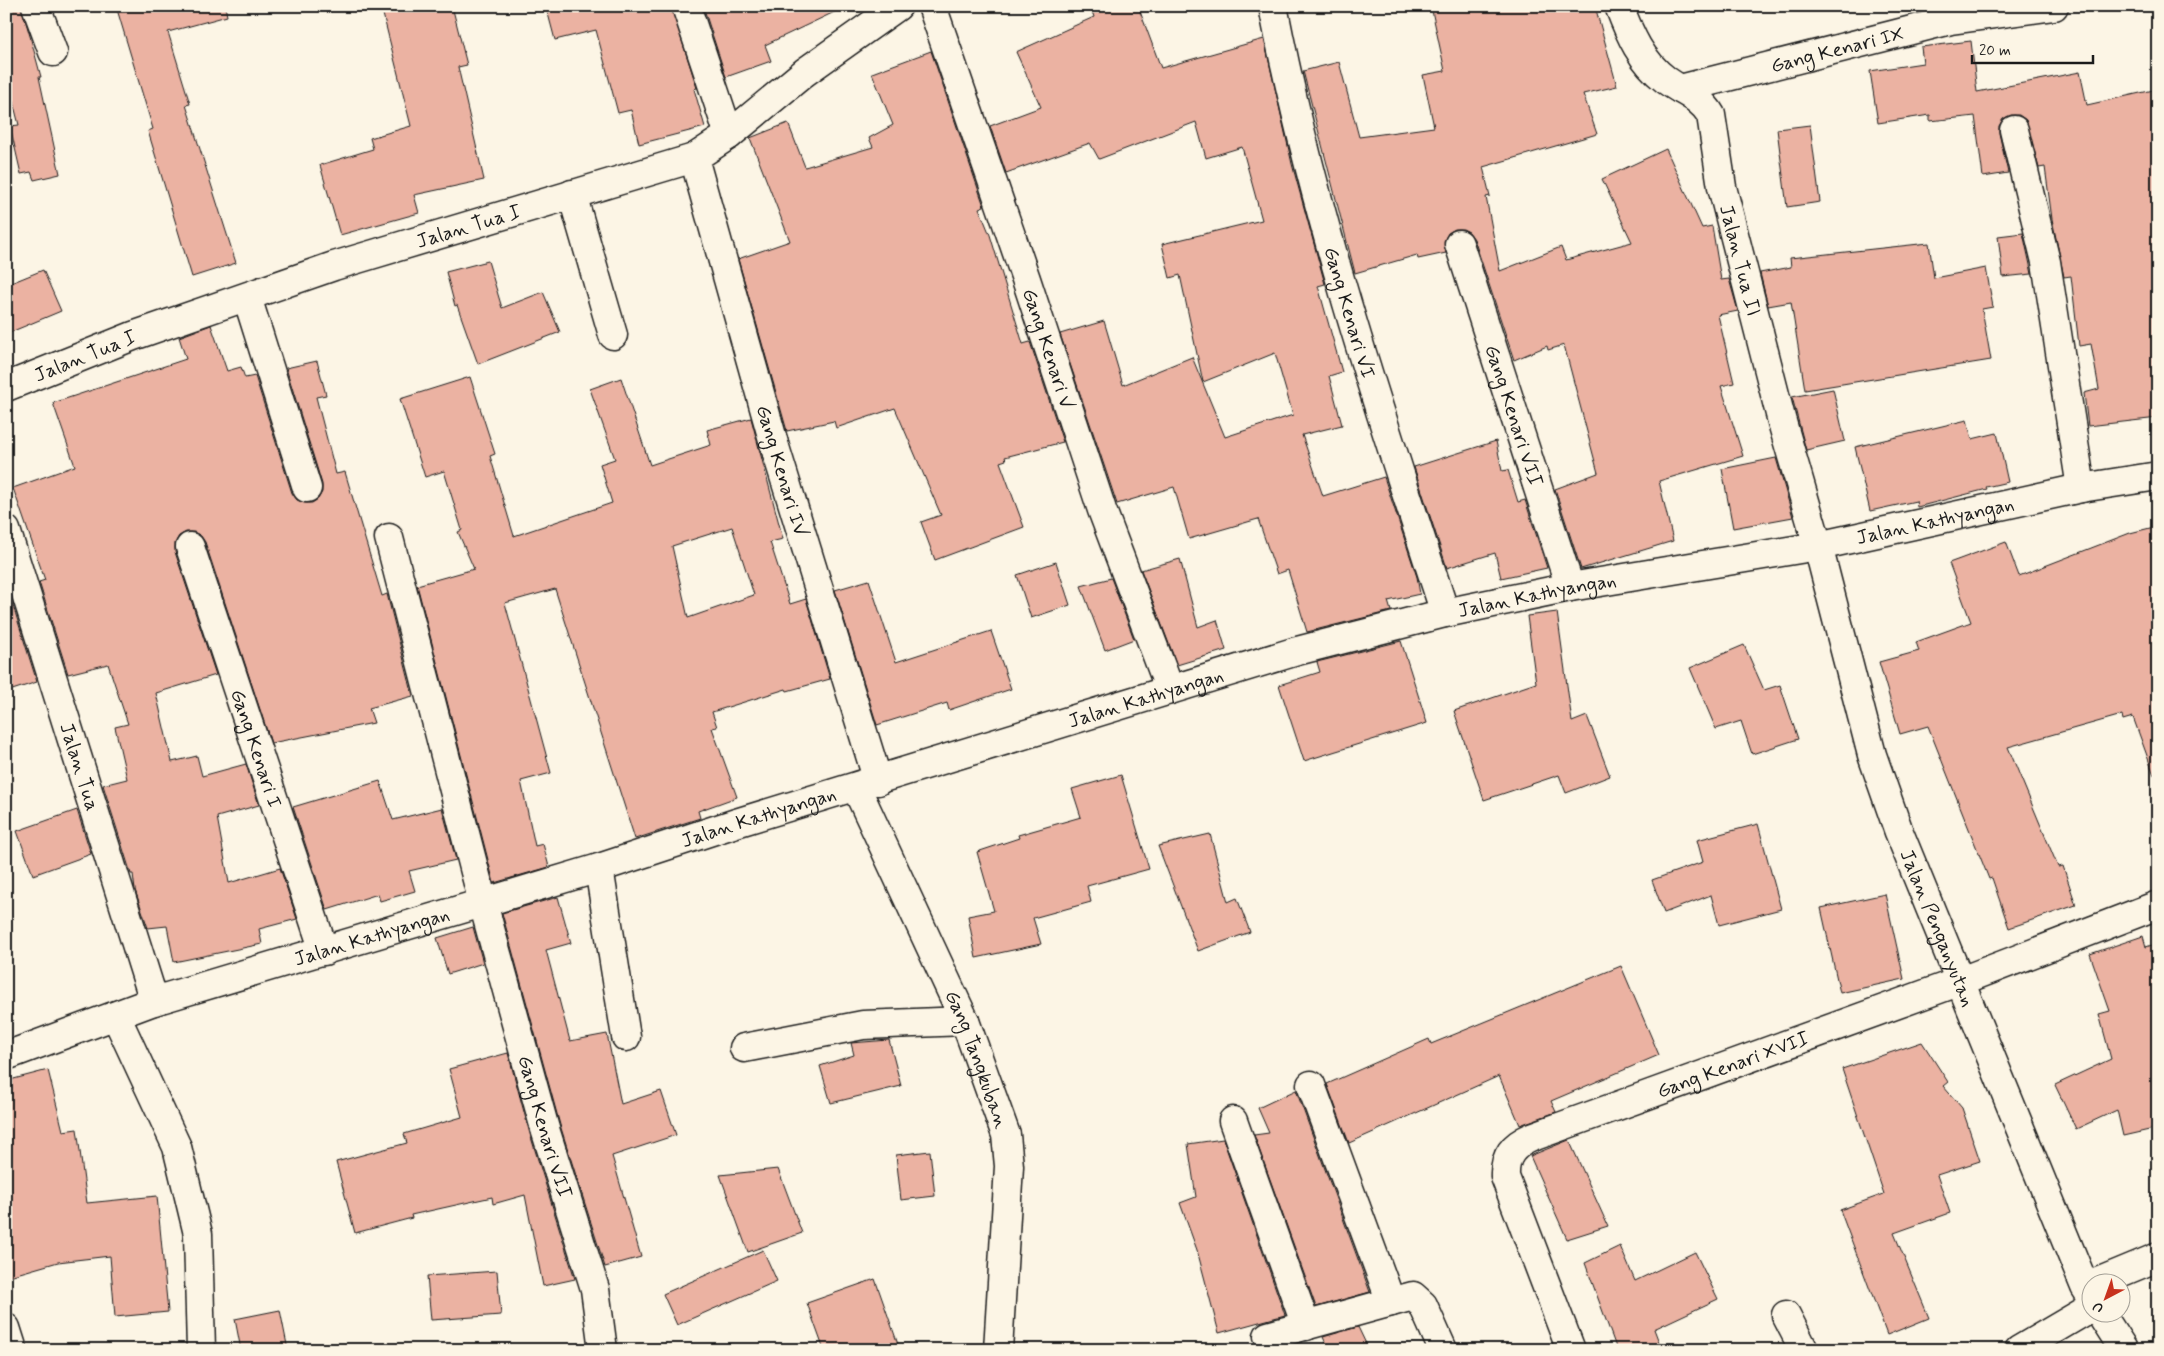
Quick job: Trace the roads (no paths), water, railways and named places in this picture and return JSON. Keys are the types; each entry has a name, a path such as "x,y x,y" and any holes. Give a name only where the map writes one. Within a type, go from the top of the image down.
{"street":[{"path":"36,6 53,52"},
{"path":"686,6 728,135"},
{"name":"Jalan Tua I","path":"6,386 133,336 334,266 694,158 728,135 805,72 898,6"},
{"name":"Gang Kenari V","path":"932,6 1026,279 1102,510 1170,690"},
{"name":"Gang Kenari VI","path":"1273,6 1301,138 1338,280 1445,613"},
{"name":"Jalan Tua II","path":"1619,6 1637,48 1646,61 1666,80 1705,105 1711,116 1722,187 1782,422 1818,546"},
{"name":"Gang Kenari IX","path":"1680,89 1951,20 2054,6"},
{"path":"2014,130 2046,262 2081,488"},
{"name":"Gang Kenari IV","path":"694,158 867,784"},
{"path":"572,194 613,335"},
{"name":"Gang Kenari VII","path":"1459,244 1570,587"},
{"path":"247,297 307,488"},
{"name":"Jalan Kathyangan","path":"6,1056 154,1001 599,868 1297,651 1445,613 1570,587 1818,546 2081,488 2158,476"},
{"name":"Jalan Tua","path":"6,530 154,1001"},
{"name":"Gang Kenari VII","path":"389,538 483,902 545,1129 595,1289 603,1350"},
{"name":"Gang Kenari I","path":"190,546 324,951"},
{"name":"Jalan Penganyutan","path":"1818,546 1872,755 1899,832 2083,1274"},
{"name":"Gang Tangkuban","path":"867,784 965,1021 1006,1136 1009,1166 998,1350"},
{"path":"599,868 626,1037"},
{"name":"Gang Kenari XVII","path":"1571,1350 1504,1177 1504,1166 1513,1147 1532,1137 1961,981 2158,905"},
{"path":"116,1016 177,1147 198,1234 201,1350"},
{"path":"744,1048 863,1025 965,1021"},
{"path":"1311,1085 1391,1302"},
{"path":"1233,1121 1306,1326"},
{"path":"2125,1274 2158,1257"},
{"path":"1268,1336 1413,1296 1423,1305 1444,1350"},
{"path":"2019,1350 2082,1299"},
{"path":"1786,1315 1804,1350"},
{"path":"2107,1324 2124,1350"},
{"path":"6,1328 13,1350"}]}
